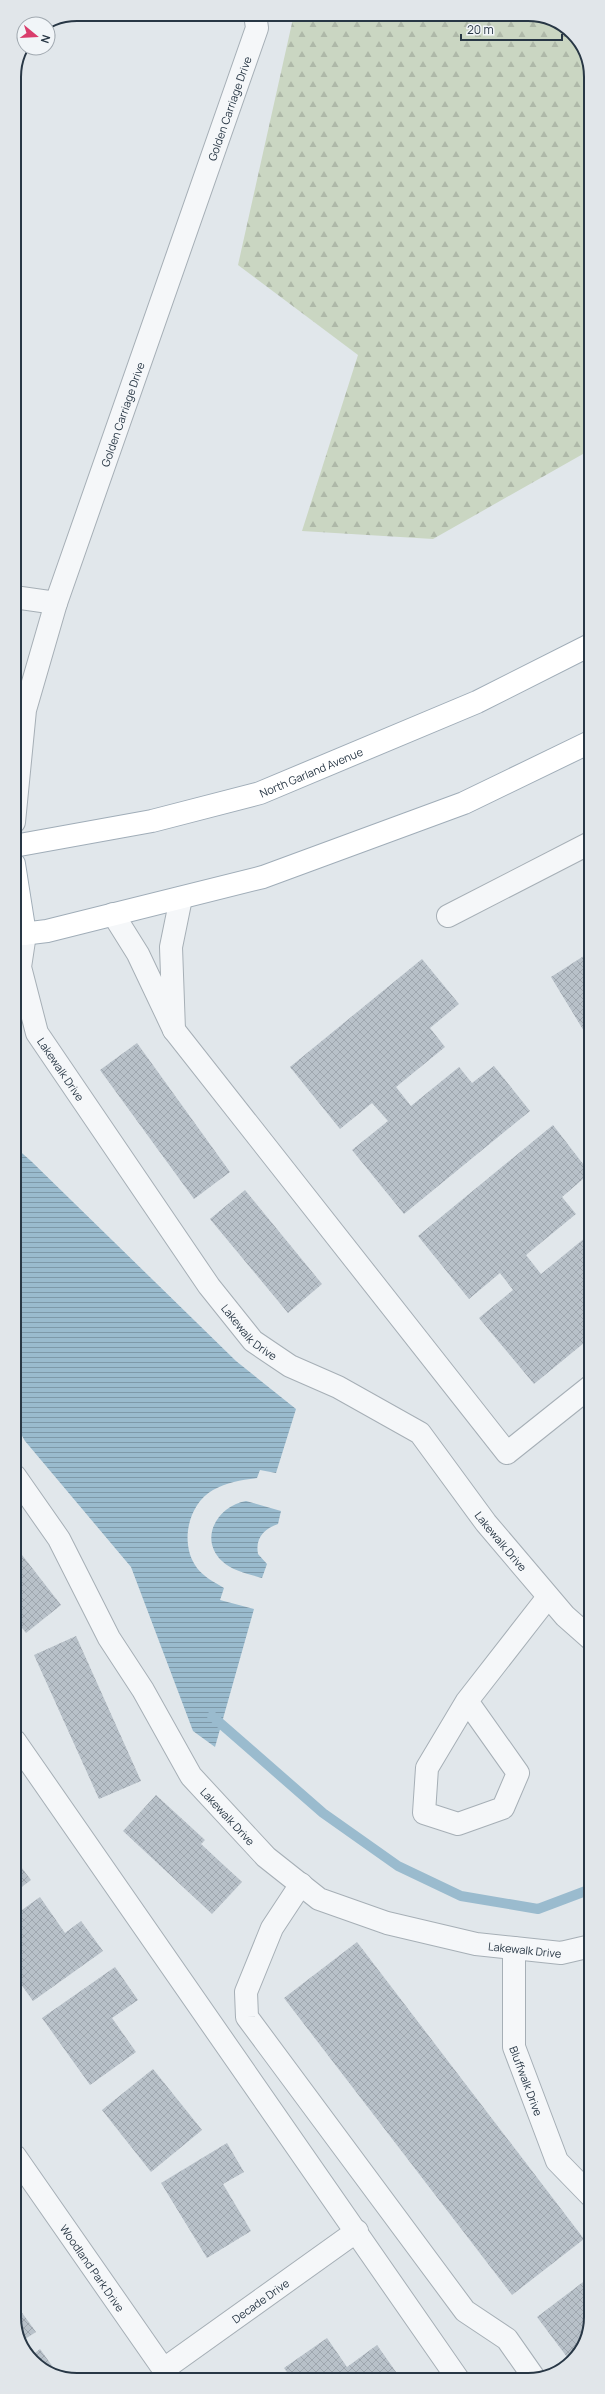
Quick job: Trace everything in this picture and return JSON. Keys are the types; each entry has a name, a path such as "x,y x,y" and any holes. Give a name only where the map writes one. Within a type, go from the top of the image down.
{"main road":[{"name":"North Garland Avenue","path":"21,845 152,821 260,793 477,702 584,648"},
{"path":"21,934 113,914 263,877 464,803 584,745"}],"street":[{"name":"Golden Carriage Drive","path":"21,751 25,710 56,603 257,28 256,21"},
{"path":"21,598 56,603"},
{"path":"448,916 584,846"},
{"path":"174,1030 171,947 181,898"},
{"path":"113,914 138,954 174,1030 507,1453 584,1391"},
{"name":"Lakewalk Drive","path":"21,971 37,1033 214,1292 253,1341 290,1366 338,1387 420,1433 486,1523 565,1616 584,1633"},
{"name":"Lakewalk Drive","path":"21,1485 59,1539 109,1638 143,1690 191,1776 266,1857 319,1899 387,1924 476,1944 561,1953 584,1948"},
{"path":"467,1701 518,1773 504,1808 458,1824 424,1813 427,1768 467,1701 548,1596"},
{"path":"21,1750 357,2231 454,2373"},
{"path":"301,1884 272,1928 246,1992 247,2017 465,2311 507,2339 531,2373"},
{"name":"Bluffwalk Drive","path":"514,1948 514,2047 557,2161 584,2189"},
{"name":"Woodland Park Drive","path":"21,2165 166,2373"},
{"name":"Decade Drive","path":"168,2373 357,2231"}],"green space":[{"path":"292,21 531,21 549,25 559,30 576,49 583,66 584,77 584,453 433,539 302,531 358,355 238,265"}],"water":[{"path":"21,1152 236,1361 296,1409 276,1473 260,1470 257,1478 229,1483 218,1487 204,1496 197,1505 189,1525 188,1548 191,1558 203,1574 224,1588 220,1600 254,1609 215,1747 193,1731 131,1567 25,1441 21,1434"},
{"path":"246,1501 281,1511 278,1524 265,1531 259,1539 257,1548 258,1554 267,1564 262,1578 241,1572 226,1564 215,1552 212,1543 214,1524 220,1516 227,1509"}],"building":[{"path":"584,956 584,1031 551,977"},
{"path":"422,959 459,1004 430,1028 445,1047 396,1087 411,1106 459,1067 472,1083 494,1066 530,1111 404,1214 352,1150 388,1121 372,1103 340,1129 290,1067"},
{"path":"137,1043 230,1172 194,1199 100,1070"},
{"path":"553,1125 584,1165 584,1178 562,1197 576,1214 526,1255 541,1274 584,1239 584,1343 534,1384 479,1318 513,1290 500,1273 469,1299 418,1236"},
{"path":"245,1190 322,1284 288,1313 210,1219"},
{"path":"21,1554 61,1605 26,1633 21,1627"},
{"path":"76,1636 141,1781 99,1799 34,1655"},
{"path":"156,1795 205,1840 201,1844 242,1882 212,1914 123,1831"},
{"path":"21,1867 31,1880 21,1888"},
{"path":"40,1897 65,1933 81,1921 103,1951 33,2001 21,1984 21,1911"},
{"path":"357,1942 584,2239 512,2295 284,1998"},
{"path":"115,1967 138,2000 112,2018 136,2052 90,2085 42,2018"},
{"path":"153,2069 202,2130 151,2172 102,2110"},
{"path":"227,2143 244,2172 223,2184 251,2231 207,2258 161,2183"},
{"path":"584,2281 584,2324 578,2342 567,2357 537,2317"},
{"path":"21,2311 36,2332 26,2339 22,2328"},
{"path":"327,2338 347,2367 377,2345 397,2373 288,2373 284,2368"},
{"path":"40,2349 53,2367 40,2359 35,2353"}],"waterway":[{"path":"212,1716 323,1813 398,1866 461,1896 538,1909 584,1892"}]}
